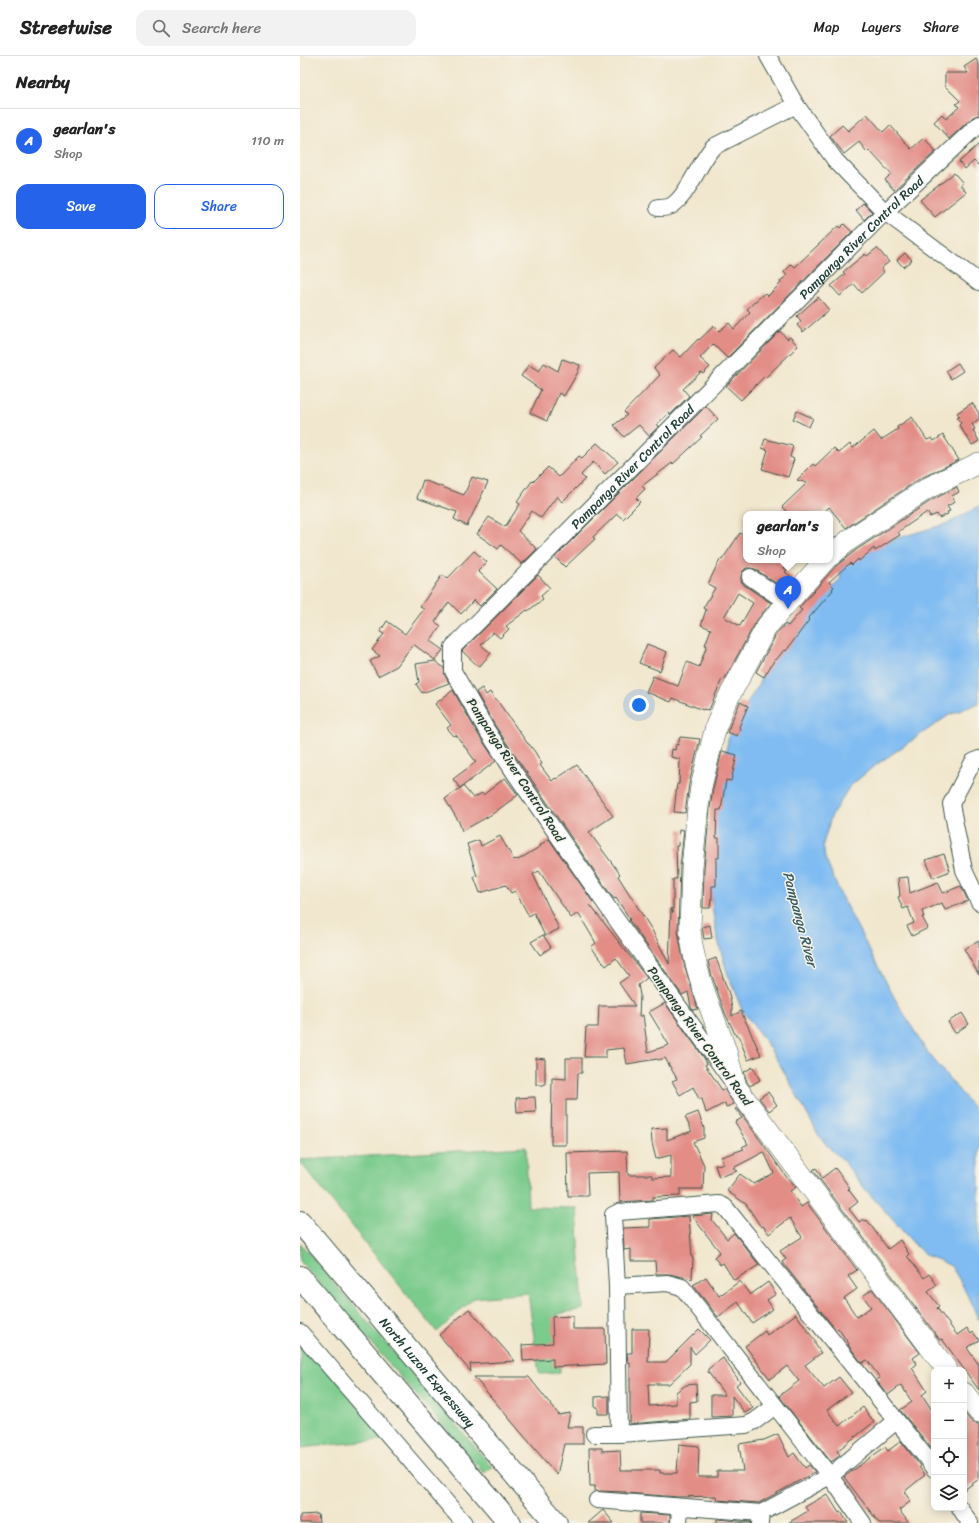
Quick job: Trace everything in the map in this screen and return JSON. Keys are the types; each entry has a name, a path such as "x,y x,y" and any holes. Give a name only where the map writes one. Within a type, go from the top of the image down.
{"highway":[{"name":"North Luzon Expressway","path":"300,1222 556,1523"},
{"path":"300,1277 510,1523"}],"main road":[{"path":"833,553 849,540 928,488 979,463"},
{"path":"736,1087 726,1051 706,998 691,942 691,898 695,835 704,774 716,726 725,704 767,626 822,563"},
{"name":"Pampanga River Control Road","path":"736,1087 945,1367"},
{"path":"967,1397 979,1412"}],"street":[{"path":"768,56 796,105 835,160 884,212 979,282"},
{"path":"658,208 669,207 677,202 685,192 705,156 713,147 796,105"},
{"name":"Pampanga River Control Road","path":"736,1087 611,912 486,729 453,671 453,647 790,309 884,212 979,124"},
{"path":"750,577 788,603"},
{"path":"979,759 973,762 951,804 964,870 979,902"},
{"path":"619,1434 617,1286 613,1217 615,1213 719,1204 725,1207 931,1465"},
{"path":"617,1286 667,1283 682,1287 830,1476 863,1523"},
{"path":"300,1332 464,1523"},
{"path":"594,1434 619,1434 746,1425 755,1421 775,1406"},
{"path":"597,1500 680,1506 760,1518 830,1476 896,1422"},
{"path":"679,1523 680,1506"},
{"path":"962,1511 970,1523"}],"green space":[{"path":"526,1147 528,1207 577,1208 583,1309 558,1314 560,1373 539,1374 528,1293 474,1298 437,1332 300,1162 300,1160"},
{"path":"300,1243 492,1467 484,1473 300,1261"},
{"path":"300,1334 389,1439 300,1448"}],"water":[{"name":"Pampanga River","path":"979,506 979,703 949,715 873,767 849,787 831,817 823,844 825,858 842,898 894,997 925,1049 979,1115 979,1320 961,1282 951,1266 925,1255 866,1190 841,1158 829,1148 818,1134 782,1068 765,1041 742,1010 727,972 717,937 713,913 709,868 723,765 729,736 758,686 769,655 788,624 813,609 840,580 842,568 861,549 949,523"}],"building":[{"path":"976,59 979,64 979,115 973,117 949,139 934,122 942,114 946,119 959,107 956,104 960,101 945,86 945,73 968,73 964,67"},
{"path":"867,114 883,132 890,125 911,149 924,138 936,151 894,190 885,180 891,174 869,150 867,152 859,142 844,154 830,136 842,125 848,131"},
{"path":"979,144 979,166 974,161 965,169 959,162"},
{"path":"954,173 963,183 960,185 966,192 935,217 920,200"},
{"path":"863,203 872,212 864,220 856,210"},
{"path":"844,224 852,232 727,358 713,344 700,358 710,367 703,374 701,372 683,389 689,396 670,415 669,413 657,424 659,426 649,436 639,425 624,437 614,425 627,415 624,412 660,375 654,368 673,350 681,357 698,339 699,340 714,326 719,331 729,323 734,329 750,312 747,309 765,293 768,296 781,283 780,281 787,276 784,272 792,264 795,267 838,226 840,228"},
{"path":"877,248 889,262 881,268 884,272 862,293 854,284 840,296 831,286 845,274 843,272 865,254 867,256"},
{"path":"905,253 912,260 903,267 897,260"},
{"path":"818,297 829,310 803,332 797,325 801,321 797,316"},
{"path":"780,331 787,339 790,337 798,346 741,400 726,386"},
{"path":"562,359 580,365 578,372 564,396 559,393 547,421 530,413 541,390 521,376 529,365 539,371 544,363 558,371"},
{"path":"958,363 963,371 951,379 946,371"},
{"path":"972,403 979,413 979,419 972,424 975,429 973,430 979,441 972,445 959,425 961,423 957,418 960,417 957,413"},
{"path":"706,406 718,419 700,436 702,437 673,464 672,463 642,486 645,489 636,498 640,502 623,519 617,514 593,537 595,539 565,567 555,557"},
{"path":"797,411 813,418 809,427 793,419"},
{"path":"912,417 927,440 932,438 934,441 943,435 959,460 921,478 846,528 829,507 825,511 786,511 782,507 807,483 797,480 813,464 815,466 834,448 839,453 850,444 853,448 874,431 881,440 898,429 897,427"},
{"path":"765,439 793,446 790,457 794,459 788,477 762,469 768,450 762,448"},
{"path":"597,443 618,462 605,474 593,462 581,475 585,479 562,502 557,496 541,518 532,511 518,531 537,549 522,564 501,545 498,549 477,534 489,517 505,527 520,504 517,502 532,481 533,482 548,467 559,477 579,456 582,458"},
{"path":"472,477 488,482 467,526 454,519 457,512 417,498 423,480 464,495"},
{"path":"957,487 959,492 952,496 955,502 947,506 950,511 947,512 948,514 939,518 937,514 930,517 927,512 898,532 900,535 875,551 874,548 852,565 850,563 829,582 834,587 832,589 833,590 808,619 809,620 786,651 784,650 776,660 775,659 764,677 756,672 777,633 785,624 788,626 802,610 799,608 835,567 856,550 932,500"},
{"path":"740,533 743,534 743,563 788,563 784,568 787,570 785,572 793,578 784,589 755,569 746,568 742,572 741,581 744,585 771,603 757,620 724,680 722,679 709,710 703,710 673,698 671,702 646,692 653,676 678,686 687,662 699,667 711,629 701,625 706,610 703,608 715,588 708,584 720,559 722,560","holes":["738,593 753,603 740,626 724,617"]},
{"path":"474,551 487,562 478,571 497,589 480,606 474,600 461,614 449,602 435,622 441,626 430,641 443,650 435,660 413,644 397,666 378,676 370,661 380,656 372,650 384,634 380,632 387,621 405,634 424,609 420,607 442,575 447,579"},
{"path":"538,575 550,588 541,596 543,599 506,626 509,629 500,638 493,632 481,645 491,653 479,667 462,651"},
{"path":"647,644 667,652 660,671 639,663"},
{"path":"435,661 444,668 445,675 449,683 422,693 416,684 419,682 416,664"},
{"path":"482,688 486,695 490,692 495,700 496,699 535,752 542,764 540,765 552,781 577,765 613,816 589,832 620,874 618,876 652,930 669,964 671,908 673,913 673,879 677,879 676,846 678,846 679,829 684,830 680,867 678,931 684,964 698,1009 693,1010 691,1007 688,992 682,995 629,920 630,919 616,898 614,899 604,885 520,763 494,724 476,692"},
{"path":"453,690 478,734 496,761 460,788 453,779 476,762 456,735 454,736 447,728 451,725 435,704"},
{"path":"740,702 748,706 739,727 737,736 727,732"},
{"path":"680,737 700,739 689,784 685,813 674,812 677,784 679,784 680,759 671,757 672,749 675,750 676,744 678,745"},
{"path":"722,751 737,755 731,781 726,780 721,810 717,810 716,838 719,838 719,858 716,858 716,886 712,886 710,908 703,908 704,868 710,808"},
{"path":"505,778 518,795 491,815 462,831 459,822 445,799 463,786 473,798 482,793 483,795"},
{"path":"500,836 514,860 518,860 541,846 540,845 549,839 593,902 590,905 647,978 638,985 640,995 639,1017 643,1015 648,1052 669,1045 649,1012 665,1003 704,1058 707,1064 705,1065 722,1090 724,1089 734,1104 726,1107 725,1103 706,1113 702,1099 699,1099 693,1087 680,1095 672,1081 677,1079 665,1058 627,1064 624,1048 606,1050 606,1057 584,1057 586,1027 598,1027 599,1006 635,1006 619,983 629,976 616,958 606,966 591,947 596,943 578,913 571,918 539,871 533,874 559,929 545,936 534,913 529,916 515,891 511,893 506,885 480,893 474,877 477,876 467,844 479,840 481,846"},
{"path":"944,854 950,871 933,878 926,860"},
{"path":"908,877 910,893 938,882 943,893 961,886 968,901 945,910 942,903 922,911 924,917 922,917 928,928 912,936 907,926 914,923 908,907 903,909 898,897 900,896 898,878"},
{"path":"710,925 712,938 704,939 702,927"},
{"path":"543,935 551,947 540,955 531,942"},
{"path":"979,941 979,975 964,949"},
{"path":"716,958 729,994 732,1016 741,1011 761,1055 748,1060 738,1035 736,1036 725,1013 708,961"},
{"path":"962,1013 969,1024 955,1033 948,1022"},
{"path":"536,1058 545,1059 545,1085 536,1085"},
{"path":"566,1058 582,1058 582,1073 578,1073 577,1100 566,1100 566,1145 551,1145 552,1078 566,1079"},
{"path":"753,1067 760,1080 750,1086 744,1072"},
{"path":"768,1092 777,1105 769,1111 759,1098"},
{"path":"535,1097 536,1112 517,1113 516,1098"},
{"path":"737,1108 788,1179 796,1187 790,1191 801,1207 807,1203 857,1270 848,1276 857,1289 844,1298 857,1317 871,1307 863,1296 872,1289 920,1353 913,1358 917,1364 912,1368 927,1391 922,1395 931,1408 931,1448 900,1410 912,1402 901,1385 888,1395 876,1380 880,1378 867,1360 862,1363 848,1345 849,1344 838,1328 836,1330 782,1262 786,1259 780,1251 802,1237 790,1218 769,1234 763,1226 761,1227 746,1204 727,1191 740,1174 754,1184 774,1173 764,1152 733,1168 737,1171 719,1177 715,1165 723,1164 721,1157 744,1149 742,1147 748,1144 735,1122 742,1118 735,1109"},
{"path":"698,1112 704,1128 704,1138 693,1142 704,1165 703,1189 680,1189 680,1196 653,1197 653,1200 620,1202 619,1172 587,1173 588,1196 568,1196 567,1153 627,1151 628,1175 652,1175 652,1178 671,1177 671,1155 656,1159 652,1143 651,1129 667,1128 667,1140 692,1131 685,1117"},
{"path":"816,1168 822,1178 835,1168 850,1188 848,1189 858,1202 849,1209 859,1222 863,1219 865,1221 867,1220 888,1249 900,1240 909,1254 907,1256 924,1278 929,1274 937,1285 928,1292 939,1306 937,1308 957,1335 967,1328 971,1334 973,1332 979,1340 967,1348 979,1365 979,1390 967,1373 967,1367 962,1367 942,1339 940,1340 813,1170"},
{"path":"713,1214 712,1220 727,1239 734,1233 759,1265 734,1280 723,1263 720,1265 714,1257 720,1252 692,1216"},
{"path":"689,1216 693,1258 692,1279 669,1274 656,1274 655,1261 631,1261 631,1249 624,1250 623,1228 650,1227 650,1219"},
{"path":"706,1277 719,1296 740,1281 750,1295 768,1282 776,1294 767,1300 773,1309 752,1323 738,1302 718,1317 693,1285"},
{"path":"469,1309 515,1361 470,1364 471,1372 439,1335"},
{"path":"796,1314 815,1341 815,1344 821,1353 805,1365 824,1388 839,1377 851,1392 827,1410 839,1426 863,1407 874,1422 837,1451 840,1455 831,1462 779,1396 799,1381 787,1366 770,1379 745,1346 765,1331 767,1335"},
{"path":"573,1316 573,1329 605,1329 606,1364 553,1367 553,1359 523,1361 522,1345 553,1343 552,1317"},
{"path":"632,1329 649,1329 648,1362 666,1362 699,1329 710,1340 695,1354 690,1347 690,1364 669,1384 648,1384 649,1406 676,1404 676,1392 686,1385 696,1384 697,1401 690,1402 690,1419 630,1424 630,1363 628,1363 627,1353 632,1353"},
{"path":"723,1358 740,1382 736,1385 753,1408 745,1413 732,1396 732,1416 711,1417 711,1395 725,1395 708,1372 708,1369"},
{"path":"474,1377 529,1377 559,1415 570,1413 567,1427 583,1427 583,1444 564,1444 557,1475"},
{"path":"609,1396 609,1414 598,1414 598,1407 595,1407 595,1397"},
{"path":"967,1416 974,1423 979,1424 979,1479 967,1488"},
{"path":"778,1434 789,1457 794,1453 805,1468 809,1465 815,1472 759,1503 717,1500 716,1496 678,1497 625,1493 626,1492 595,1491 595,1486 590,1486 589,1448 602,1448 602,1451 620,1450 621,1470 660,1470 660,1473 677,1473 679,1444 699,1446 698,1477 717,1477 717,1471 743,1471 739,1444 764,1440"},
{"path":"901,1441 925,1475 904,1492 911,1501 899,1510 909,1523 879,1523 844,1477 885,1447 888,1451"},
{"path":"827,1494 839,1513 841,1512 848,1523 788,1523 808,1511 805,1507"},
{"path":"603,1510 614,1523 588,1523"},
{"path":"640,1513 670,1515 670,1523 640,1523"},
{"path":"318,1514 319,1523 300,1523 300,1515"},
{"path":"717,1519 751,1522 751,1523 717,1523"}],"place":[{"name":"gearlan's","path":"788,609"}]}
